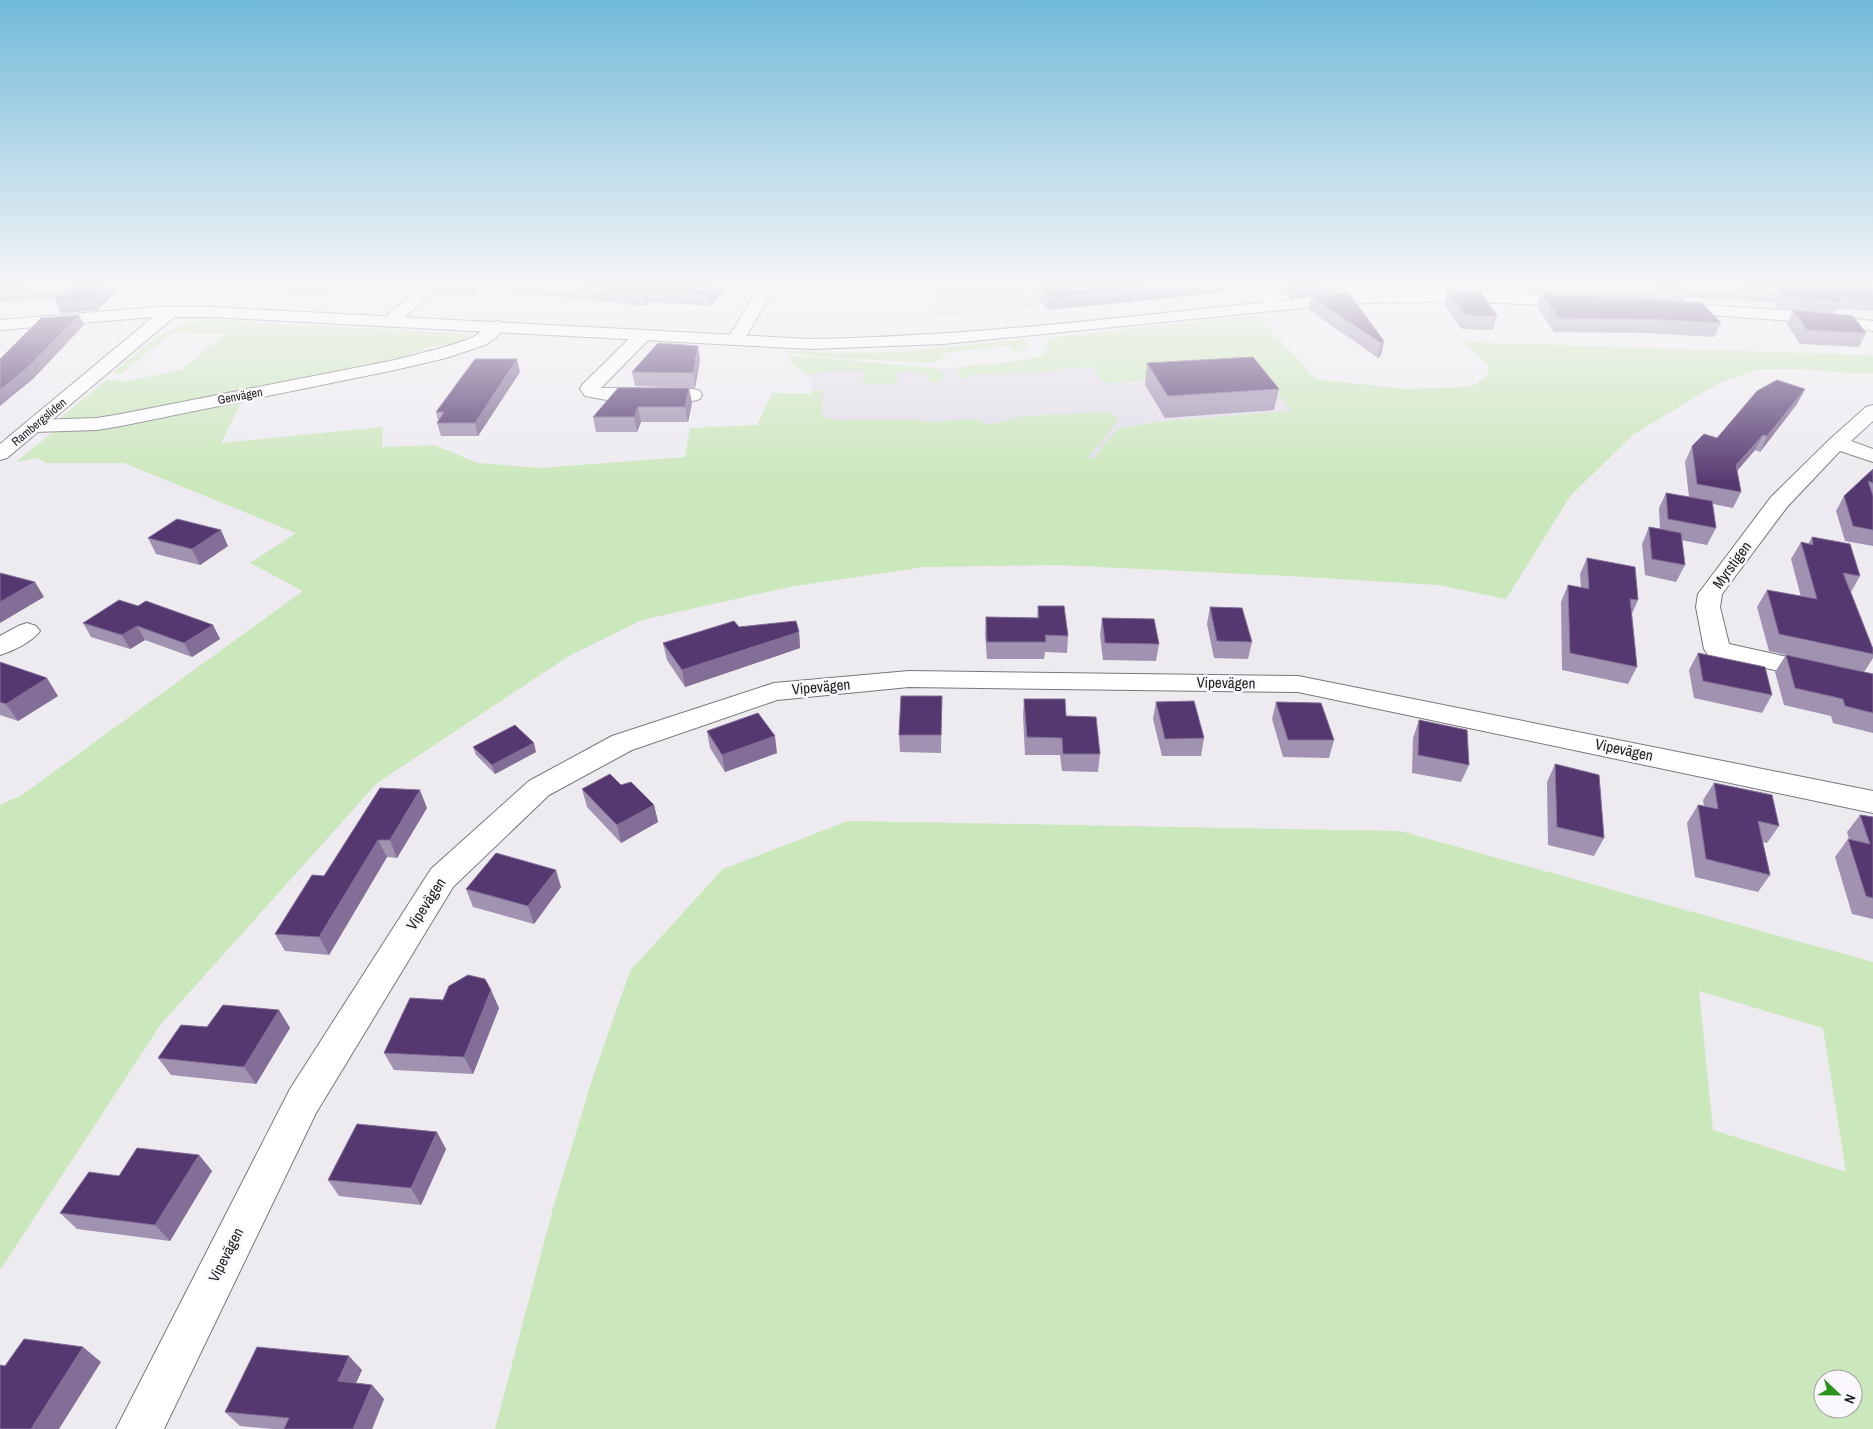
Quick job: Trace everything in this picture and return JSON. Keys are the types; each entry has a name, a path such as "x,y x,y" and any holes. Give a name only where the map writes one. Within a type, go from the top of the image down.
{"street":[{"name":"Rambergsliden","path":"0,454 125,350"},
{"name":"Genvägen","path":"35,426 97,424 121,420 395,365 455,350"},
{"path":"628,350 592,386 590,389 592,392 612,395 693,395"},
{"name":"Myrstigen","path":"1873,411 1837,443 1778,502 1710,594 1708,607 1717,649 1873,684"},
{"path":"1837,443 1873,456"},
{"path":"0,647 27,631"},
{"name":"Vipevägen","path":"139,1429 303,1101 442,878 539,788 622,743 774,692 909,679 1298,684 1873,802"}],"shaded area":[{"path":"1046,350 1288,350 1343,410 1164,421 1119,428 1104,444 1095,459 803,451 813,394 807,375 795,366 937,369 1033,359 1044,354"}],"green space":[{"path":"140,350 151,350 122,373 113,373"},
{"path":"206,350 422,350 397,359 115,419 57,421 106,380 128,381 181,370"},
{"path":"785,350 842,353 922,350 974,350 942,353 944,360 937,360 934,363 822,357"},
{"path":"1013,350 1023,350 1021,352"},
{"path":"1289,350 1316,379 1404,389 1469,387 1485,379 1490,367 1472,350 1706,350 1873,355 1873,373 1863,374 1802,369 1759,369 1719,383 1634,434 1570,496 1506,599 1438,585 1289,576 1059,565 924,567 789,587 642,620 569,656 377,783 161,1024 0,1270 0,805 22,795 303,591 250,563 296,533 124,463 46,463 37,458 16,462 53,432 124,425 242,401 221,443 383,427 382,447 434,445 478,463 540,468 685,457 690,428 757,425 772,393 811,394 812,391 822,391 822,416 837,420 922,420 923,422 977,419 982,423 992,424 1024,416 1108,412 1118,418 1117,422 1087,458 1094,459 1104,444 1119,428 1164,421 1292,411 1259,371 1104,383 1093,367 1063,368 1050,372 973,374 966,378 958,377 957,373 963,366 1031,359 1040,356 1046,351"},
{"path":"786,355 936,368 944,374 944,377 939,382 929,382 927,373 908,371 897,373 897,384 863,384 864,371 826,371 807,375 795,366"},
{"path":"848,821 1400,831 1873,962 1873,1429 495,1429 552,1212 592,1080 630,971 723,869","holes":["1699,991 1823,1028 1846,1172 1713,1130"]}],"building":[{"path":"9,350 45,350 27,368 0,390 0,359"},
{"path":"652,350 697,350 693,373 632,372"},
{"path":"1253,357 1279,389 1168,396 1147,363"},
{"path":"475,359 517,359 475,423 437,423 444,412 436,412"},
{"path":"1777,380 1805,389 1767,436 1763,435 1736,465 1741,492 1697,484 1692,446 1704,434 1717,438 1757,391"},
{"path":"618,388 689,388 685,407 638,407 634,417 593,417"},
{"path":"1873,469 1873,483 1868,481 1873,496 1873,530 1853,526 1844,496"},
{"path":"1666,493 1712,501 1716,528 1668,519"},
{"path":"177,519 221,530 192,549 148,538"},
{"path":"1649,527 1681,533 1685,565 1652,559"},
{"path":"1812,537 1850,544 1860,576 1843,573 1873,649 1873,654 1779,634 1767,590 1817,599 1801,542 1813,545"},
{"path":"1587,558 1635,567 1638,600 1630,599 1637,667 1570,653 1568,585 1589,589"},
{"path":"0,573 35,582 0,602"},
{"path":"119,600 138,606 146,601 213,625 184,643 137,626 122,635 83,623"},
{"path":"1038,606 1064,606 1068,636 1045,635 1046,642 987,642 986,617 1039,618"},
{"path":"1210,607 1242,608 1252,642 1217,641"},
{"path":"1102,618 1154,619 1159,644 1105,643"},
{"path":"734,621 739,627 796,621 799,632 682,670 663,643"},
{"path":"1698,653 1765,667 1772,695 1703,681"},
{"path":"1786,655 1873,674 1873,713 1845,706 1843,699 1795,688"},
{"path":"0,662 47,678 6,704 0,702"},
{"path":"901,696 942,696 941,735 899,735"},
{"path":"1024,699 1065,699 1066,716 1096,717 1100,754 1063,754 1062,738 1027,737"},
{"path":"1194,701 1204,738 1165,739 1156,702"},
{"path":"1276,702 1321,703 1334,740 1288,740"},
{"path":"758,713 775,736 722,755 707,731"},
{"path":"1419,720 1467,730 1469,765 1418,755"},
{"path":"515,725 534,743 492,765 473,747"},
{"path":"1555,764 1599,775 1604,838 1557,827"},
{"path":"610,774 621,785 631,782 654,805 617,825 582,789"},
{"path":"1714,783 1772,795 1779,826 1758,821 1770,875 1706,859 1698,805 1718,809"},
{"path":"380,788 420,790 390,840 378,840 319,937 275,934 312,875 324,876"},
{"path":"1860,815 1873,817 1873,898 1866,896 1848,839 1870,844"},
{"path":"496,853 556,870 528,906 466,889"},
{"path":"468,975 485,979 491,990 464,1057 384,1053 410,998 443,1000 449,986"},
{"path":"223,1005 279,1010 244,1067 158,1058 181,1025 207,1027"},
{"path":"357,1124 437,1132 411,1188 328,1180"},
{"path":"137,1148 199,1155 155,1225 60,1213 89,1172 119,1176"},
{"path":"24,1339 83,1347 31,1429 0,1429 0,1365 5,1366"},
{"path":"257,1347 349,1356 338,1381 372,1385 353,1429 284,1429 289,1418 225,1412"}]}
